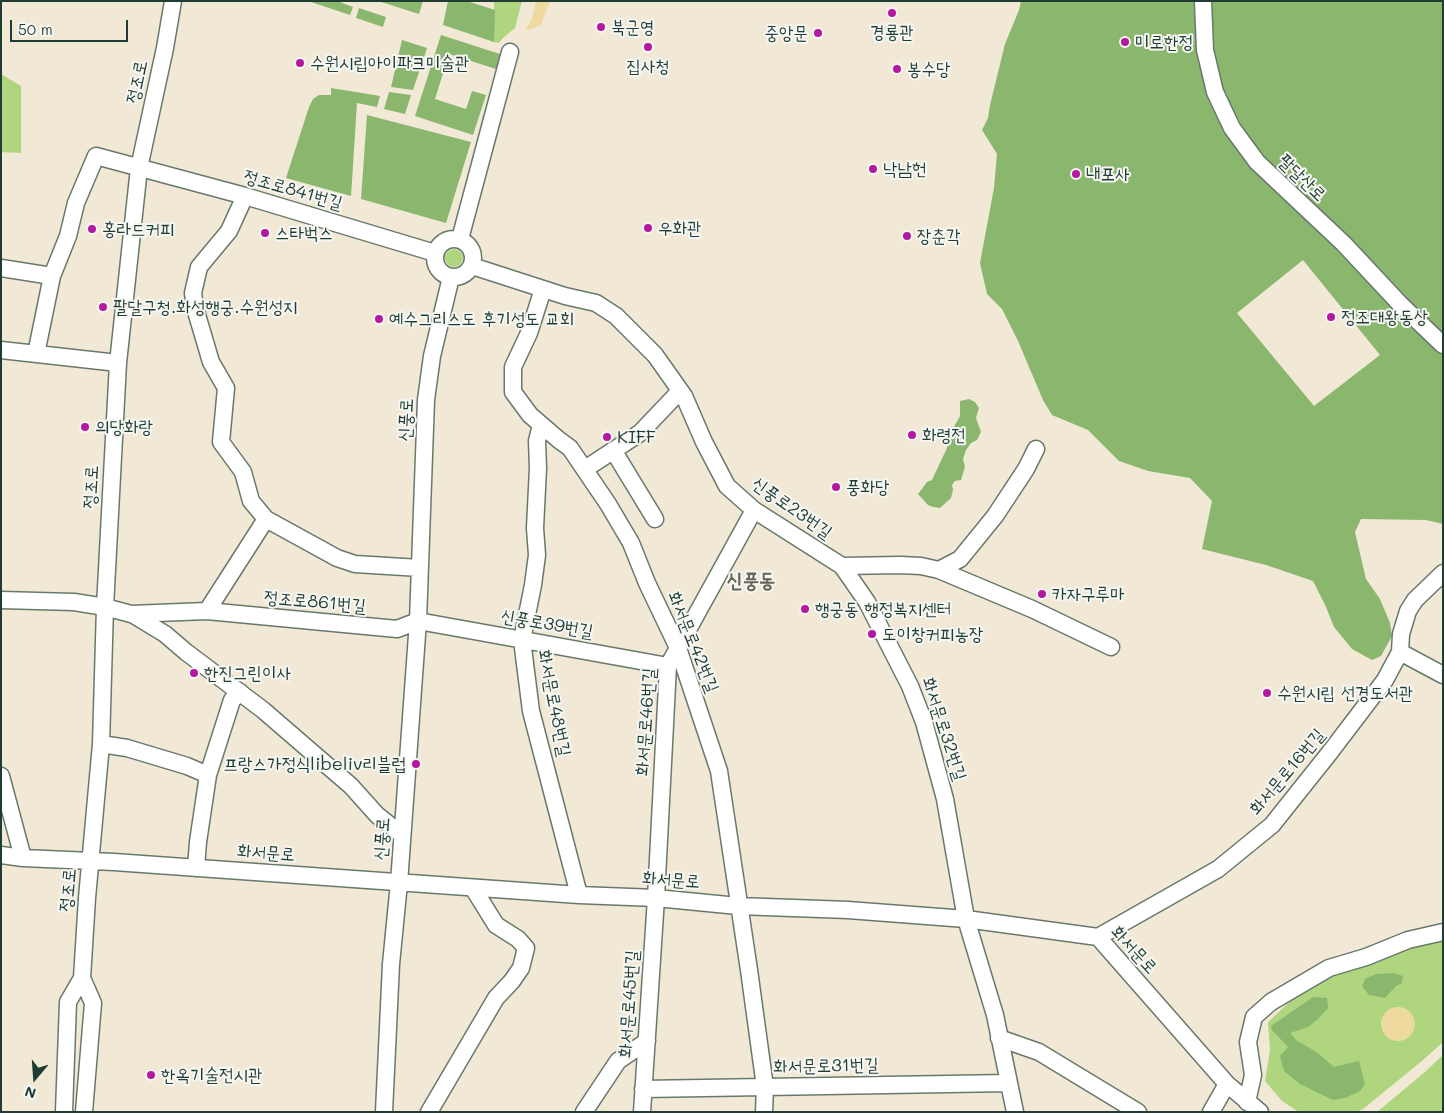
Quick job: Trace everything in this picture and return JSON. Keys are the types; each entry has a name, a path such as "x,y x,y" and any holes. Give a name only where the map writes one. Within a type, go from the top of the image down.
{"street":[{"name":"정조로","path":"84,1112 93,1003 82,978 86,898 101,744 105,607 118,363 139,168 165,48 173,1"},
{"name":"팔달산로","path":"1203,1 1204,50 1215,92 1232,128 1257,162 1344,244 1400,304 1443,345"},
{"path":"460,239 510,52"},
{"name":"정조로841번길","path":"52,276 68,236 76,203 96,156 245,196 435,253"},
{"path":"245,196 229,231 198,267 192,292 195,308 212,362 226,388 221,442 243,472 251,501 266,520 337,558 355,564 420,568"},
{"path":"453,238 460,239 470,246 474,259 472,266 464,275 451,277 445,275 436,266 435,253 442,243 453,238"},
{"name":"신풍로23번길","path":"472,266 565,296 596,303 616,316 654,355 680,391 727,486 754,510 842,566"},
{"path":"1,268 52,276 36,354"},
{"name":"신풍로","path":"384,1112 390,964 399,882 418,622 426,400 432,356 451,277"},
{"name":"화서문로42번길","path":"542,289 529,333 512,367 513,392 530,415 570,448 585,469 631,544 678,648 719,772 765,1087 764,1112"},
{"path":"1,350 118,363"},
{"path":"585,469 640,433 680,391"},
{"name":"화서문로48번길","path":"541,425 537,441 538,468 535,528 537,555 522,640 531,711 580,895"},
{"path":"939,570 960,559 995,516 1026,470 1036,449"},
{"path":"613,450 655,519"},
{"name":"화서문로46번길","path":"656,898 668,666 754,510"},
{"path":"207,611 266,520"},
{"path":"842,566 900,565 922,566 939,570 1032,609 1112,646"},
{"name":"화서문로32번길","path":"842,566 867,602 910,686 924,722 946,799 966,919"},
{"name":"화서문로16번길","path":"1098,937 1218,869 1272,825 1332,751 1385,680 1400,652 1401,634 1408,611 1415,600 1443,573"},
{"name":"정조로861번길","path":"1,600 74,602 131,614 207,611 397,629 418,622"},
{"path":"131,614 165,634 263,710 351,786 377,815 402,835"},
{"name":"신풍로39번길","path":"418,622 668,666"},
{"path":"1400,652 1443,675"},
{"path":"196,868 208,775 232,700 240,692"},
{"path":"101,744 126,748 187,766 208,775"},
{"path":"1,777 23,858"},
{"name":"화서문로","path":"1,855 473,888 656,898 738,906 848,910 966,919 1098,937 1227,1084 1254,1107"},
{"path":"429,1112 496,998 512,981 521,968 525,957 526,948 518,939 496,924 473,888"},
{"name":"화서문로45번길","path":"642,1112 656,898"},
{"path":"966,919 1000,1038 1015,1112"},
{"path":"1254,1107 1253,1075 1248,1042 1254,1017 1270,1002 1329,968 1366,957 1408,940 1443,932"},
{"name":"정조로","path":"64,1112 68,1002 82,978"},
{"path":"1000,1038 1039,1052 1138,1112"},
{"path":"584,1112 618,1061 647,1041"},
{"name":"화서문로31번길","path":"643,1089 1009,1083"},
{"path":"1211,1112 1227,1084"}],"green space":[{"path":"308,1 337,1 353,7 350,15"},
{"path":"378,1 423,1 419,14"},
{"path":"448,1 467,1 495,10 494,42 443,25"},
{"path":"494,1 522,1 515,28 499,43 494,42"},
{"path":"1021,1 1443,1 1443,524 1426,520 1361,519 1355,532 1366,579 1380,599 1390,623 1392,636 1381,656 1372,660 1352,649 1334,627 1313,581 1266,565 1202,549 1212,501 1190,478 1148,471 1119,461 1088,430 1052,415 1043,400 1002,309 987,294 980,263 994,188 997,154 982,130 988,118 1005,44","holes":["1303,260 1380,355 1314,406 1237,313"]},
{"path":"359,8 386,17 383,27 356,18"},
{"path":"441,35 500,54 496,69 449,54 435,99 466,109 472,91 486,95 473,135 415,116"},
{"path":"402,40 427,48 413,90 391,87"},
{"path":"1,74 21,86 21,153 1,152"},
{"path":"331,88 380,96 377,107 357,103 351,196 286,178 313,99 319,95 331,95"},
{"path":"389,92 411,95 405,114 384,109"},
{"path":"367,115 471,142 446,223 361,199"},
{"path":"454,249 460,252 463,258 460,264 454,267 448,264 445,258 448,252"},
{"path":"969,399 975,402 979,408 976,418 981,432 977,440 971,443 966,450 963,459 965,467 961,480 955,481 952,485 951,498 940,508 933,507 928,505 918,494 927,482 932,480 947,448 950,434 960,416 960,401"},
{"path":"1443,941 1443,1042 1363,1109 1356,1112 1299,1112 1282,1101 1265,1081 1270,1050 1268,1022 1299,993 1339,970 1398,951"},
{"path":"1394,973 1403,976 1402,983 1396,986 1385,998 1369,995 1362,986 1366,978 1377,974"},
{"path":"1313,997 1327,998 1328,1008 1308,1027 1290,1033 1297,1041 1315,1051 1334,1067 1359,1061 1365,1084 1360,1091 1345,1098 1333,1100 1300,1084 1284,1071 1280,1056 1288,1047 1272,1030 1271,1026"},
{"path":"1443,1055 1443,1112 1377,1112 1425,1072"}],"sand":[{"path":"536,1 550,1 541,25 525,31 532,19"},
{"path":"1398,1007 1410,1012 1415,1024 1410,1036 1398,1041 1386,1036 1381,1024 1386,1012"}],"place":[{"name":"경룡관","path":"892,13"},
{"name":"북군영","path":"601,27"},
{"name":"중앙문","path":"818,33"},
{"name":"미로한정","path":"1125,42"},
{"name":"집사청","path":"648,47"},
{"name":"수원시립아이파크미술관","path":"300,63"},
{"name":"봉수당","path":"897,69"},
{"name":"낙남헌","path":"873,169"},
{"name":"내포사","path":"1076,174"},
{"name":"우화관","path":"648,228"},
{"name":"홍라드커피","path":"92,229"},
{"name":"스타벅스","path":"265,233"},
{"name":"장춘각","path":"907,236"},
{"name":"팔달구청.화성행궁.수원성지","path":"103,307"},
{"name":"정조대왕동상","path":"1331,317"},
{"name":"예수그리스도 후기성도 교회","path":"379,319"},
{"name":"의당화랑","path":"85,427"},
{"name":"화령전","path":"912,435"},
{"name":"KIFF","path":"607,437"},
{"name":"풍화당","path":"836,487"},
{"name":"카자구루마","path":"1042,594"},
{"name":"행궁동 행정복지센터","path":"805,609"},
{"name":"도이창커피농장","path":"872,634"},
{"name":"한진그린이사","path":"194,673"},
{"name":"수원시립 선경도서관","path":"1267,693"},
{"name":"프랑스가정식libeliv리블럽","path":"416,764"},
{"name":"한옥기술전시관","path":"151,1075"}],"district":[{"name":"신풍동","path":"751,581"}]}
